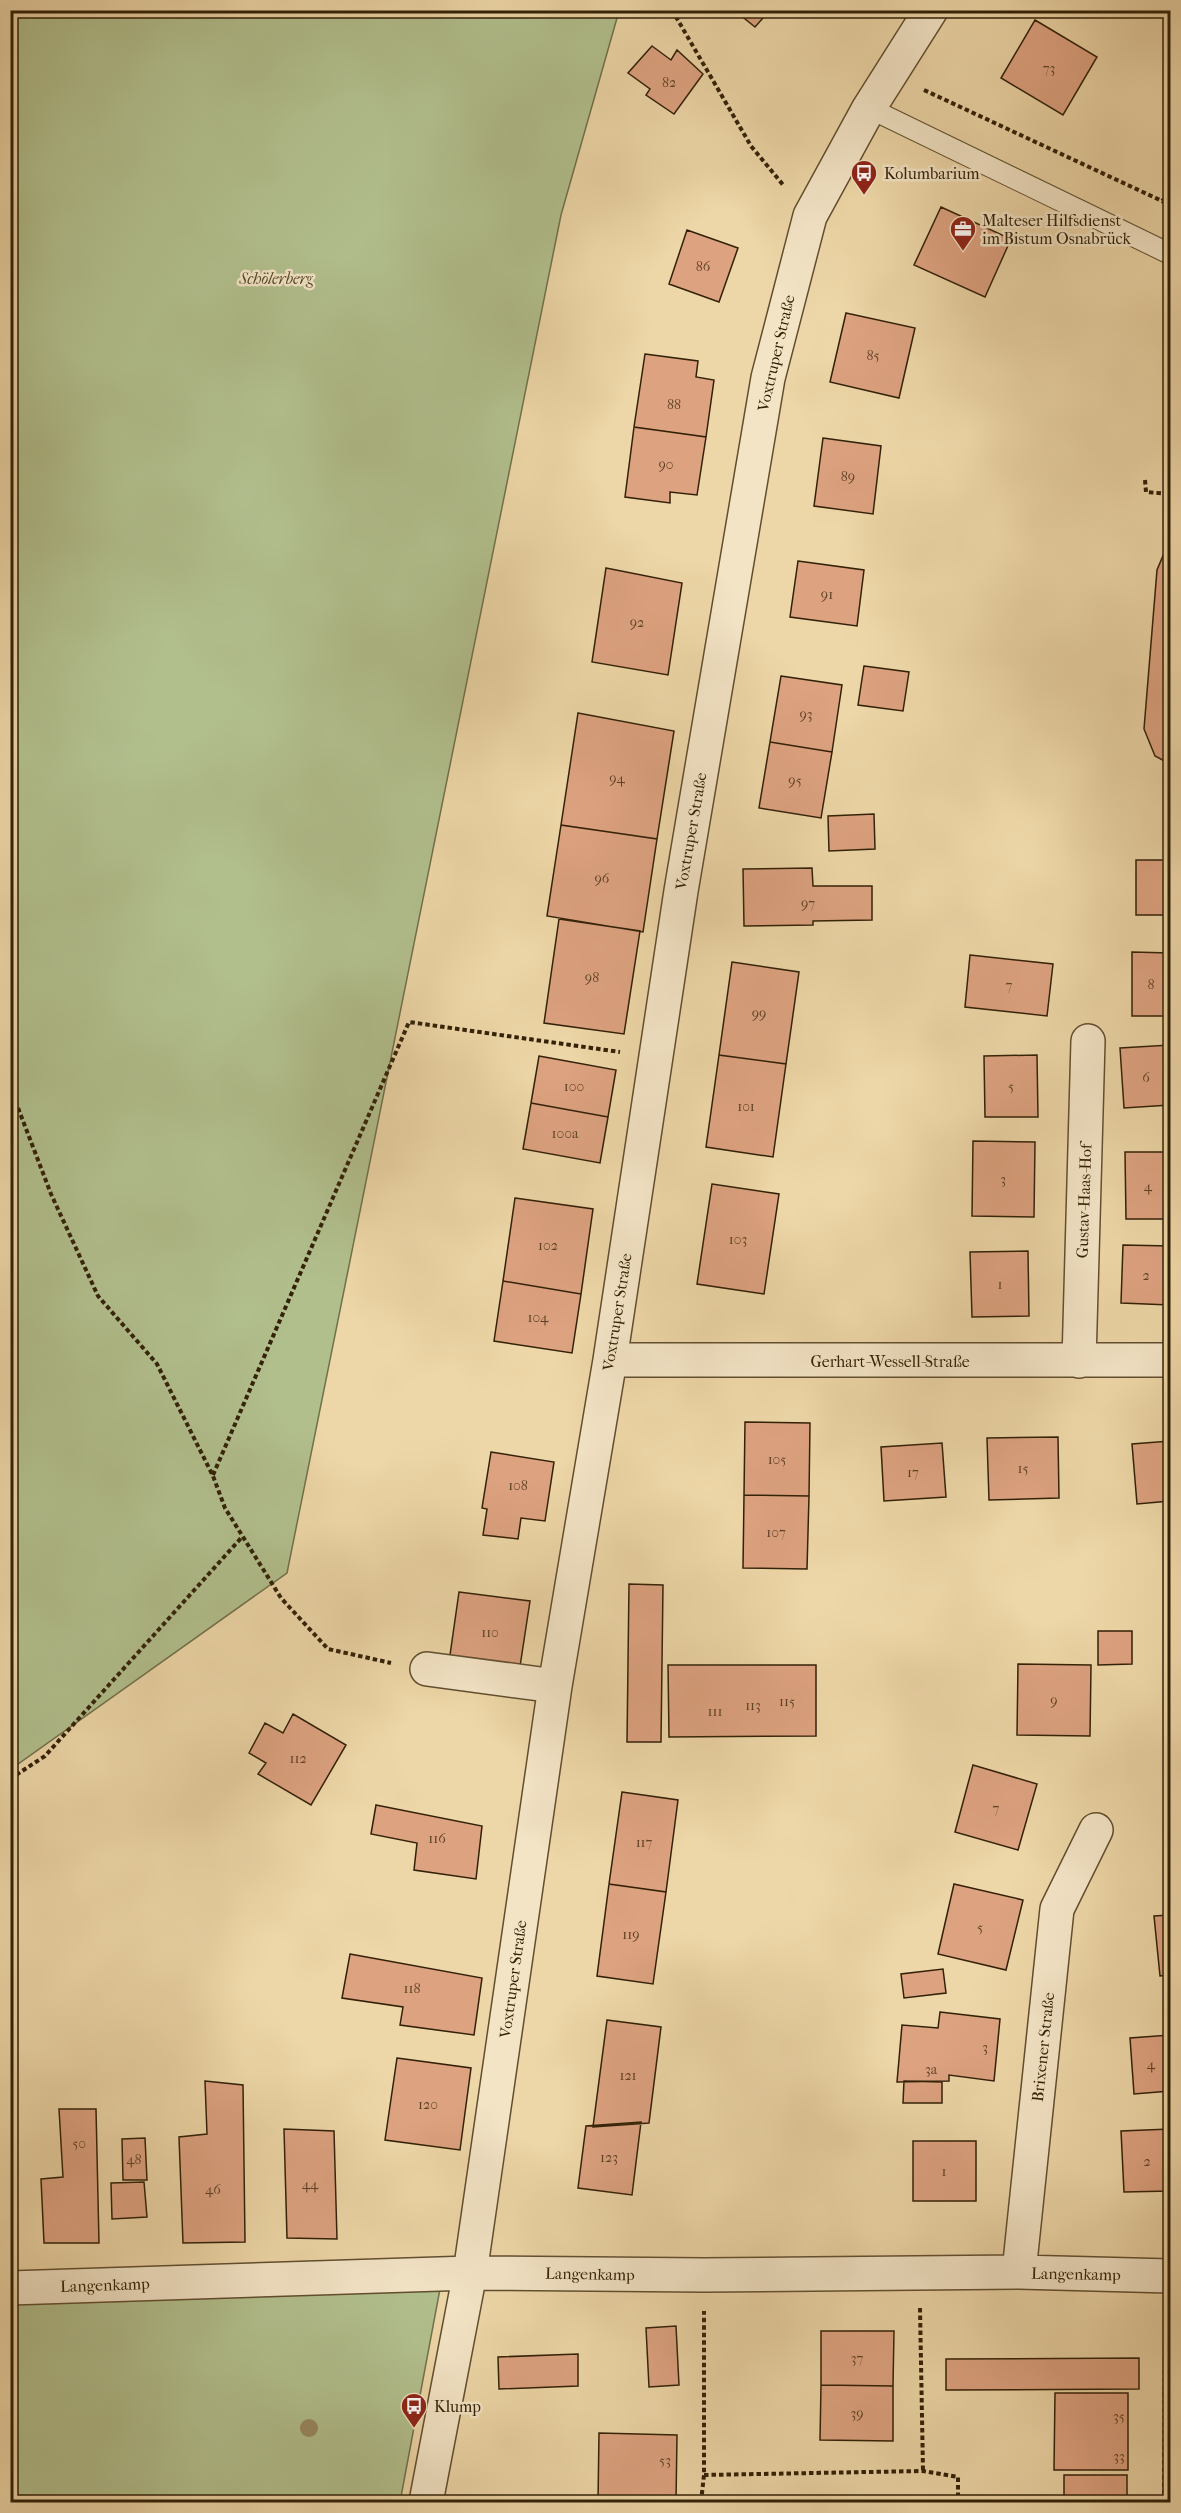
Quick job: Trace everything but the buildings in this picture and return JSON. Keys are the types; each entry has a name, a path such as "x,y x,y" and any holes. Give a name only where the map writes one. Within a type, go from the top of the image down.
{"street":[{"name":"Voxtruper Straße","path":"426,2502 470,2273 555,1686 610,1360 681,891 768,378 810,216 869,108 931,10"},
{"name":"Gustav-Haas-Hof","path":"1079,1361 1088,1041"},
{"name":"Gerhart-Wessell-Straße","path":"610,1360 1170,1360"},
{"path":"427,1668 555,1686"},
{"name":"Brixener Straße","path":"1019,2272 1057,1910 1096,1830"},
{"name":"Langenkamp","path":"10,2288 470,2273 920,2275 1019,2272 1168,2276"}],"lane":[{"path":"869,108 1170,254"}],"path":[{"path":"672,10 751,146 810,216"},
{"path":"890,74 1170,206"},
{"path":"1162,201 1170,194"},
{"path":"1145,480 1146,492 1170,494"},
{"path":"213,1476 409,1022 656,1057"},
{"path":"10,1088 51,1194 98,1296 157,1364 213,1476 225,1508 281,1598 328,1649 389,1663 427,1668"},
{"path":"10,1779 45,1756 242,1537"},
{"path":"701,2502 704,2475 704,2275"},
{"path":"920,2275 923,2471"},
{"path":"1164,2502 1168,2276"},
{"path":"704,2475 923,2471 958,2477 957,2502"}],"green space":[{"name":"Schölerberg","path":"11,10 619,11 561,215 287,1573 11,1769"},
{"path":"443,2273 400,2502 11,2502 10,2288"}],"place":[{"name":"Kolumbarium","path":"864,196"},
{"name":"Malteser Hilfsdienst im Bistum Osnabrück","path":"963,252"},
{"name":"Klump","path":"414,2429"}]}
